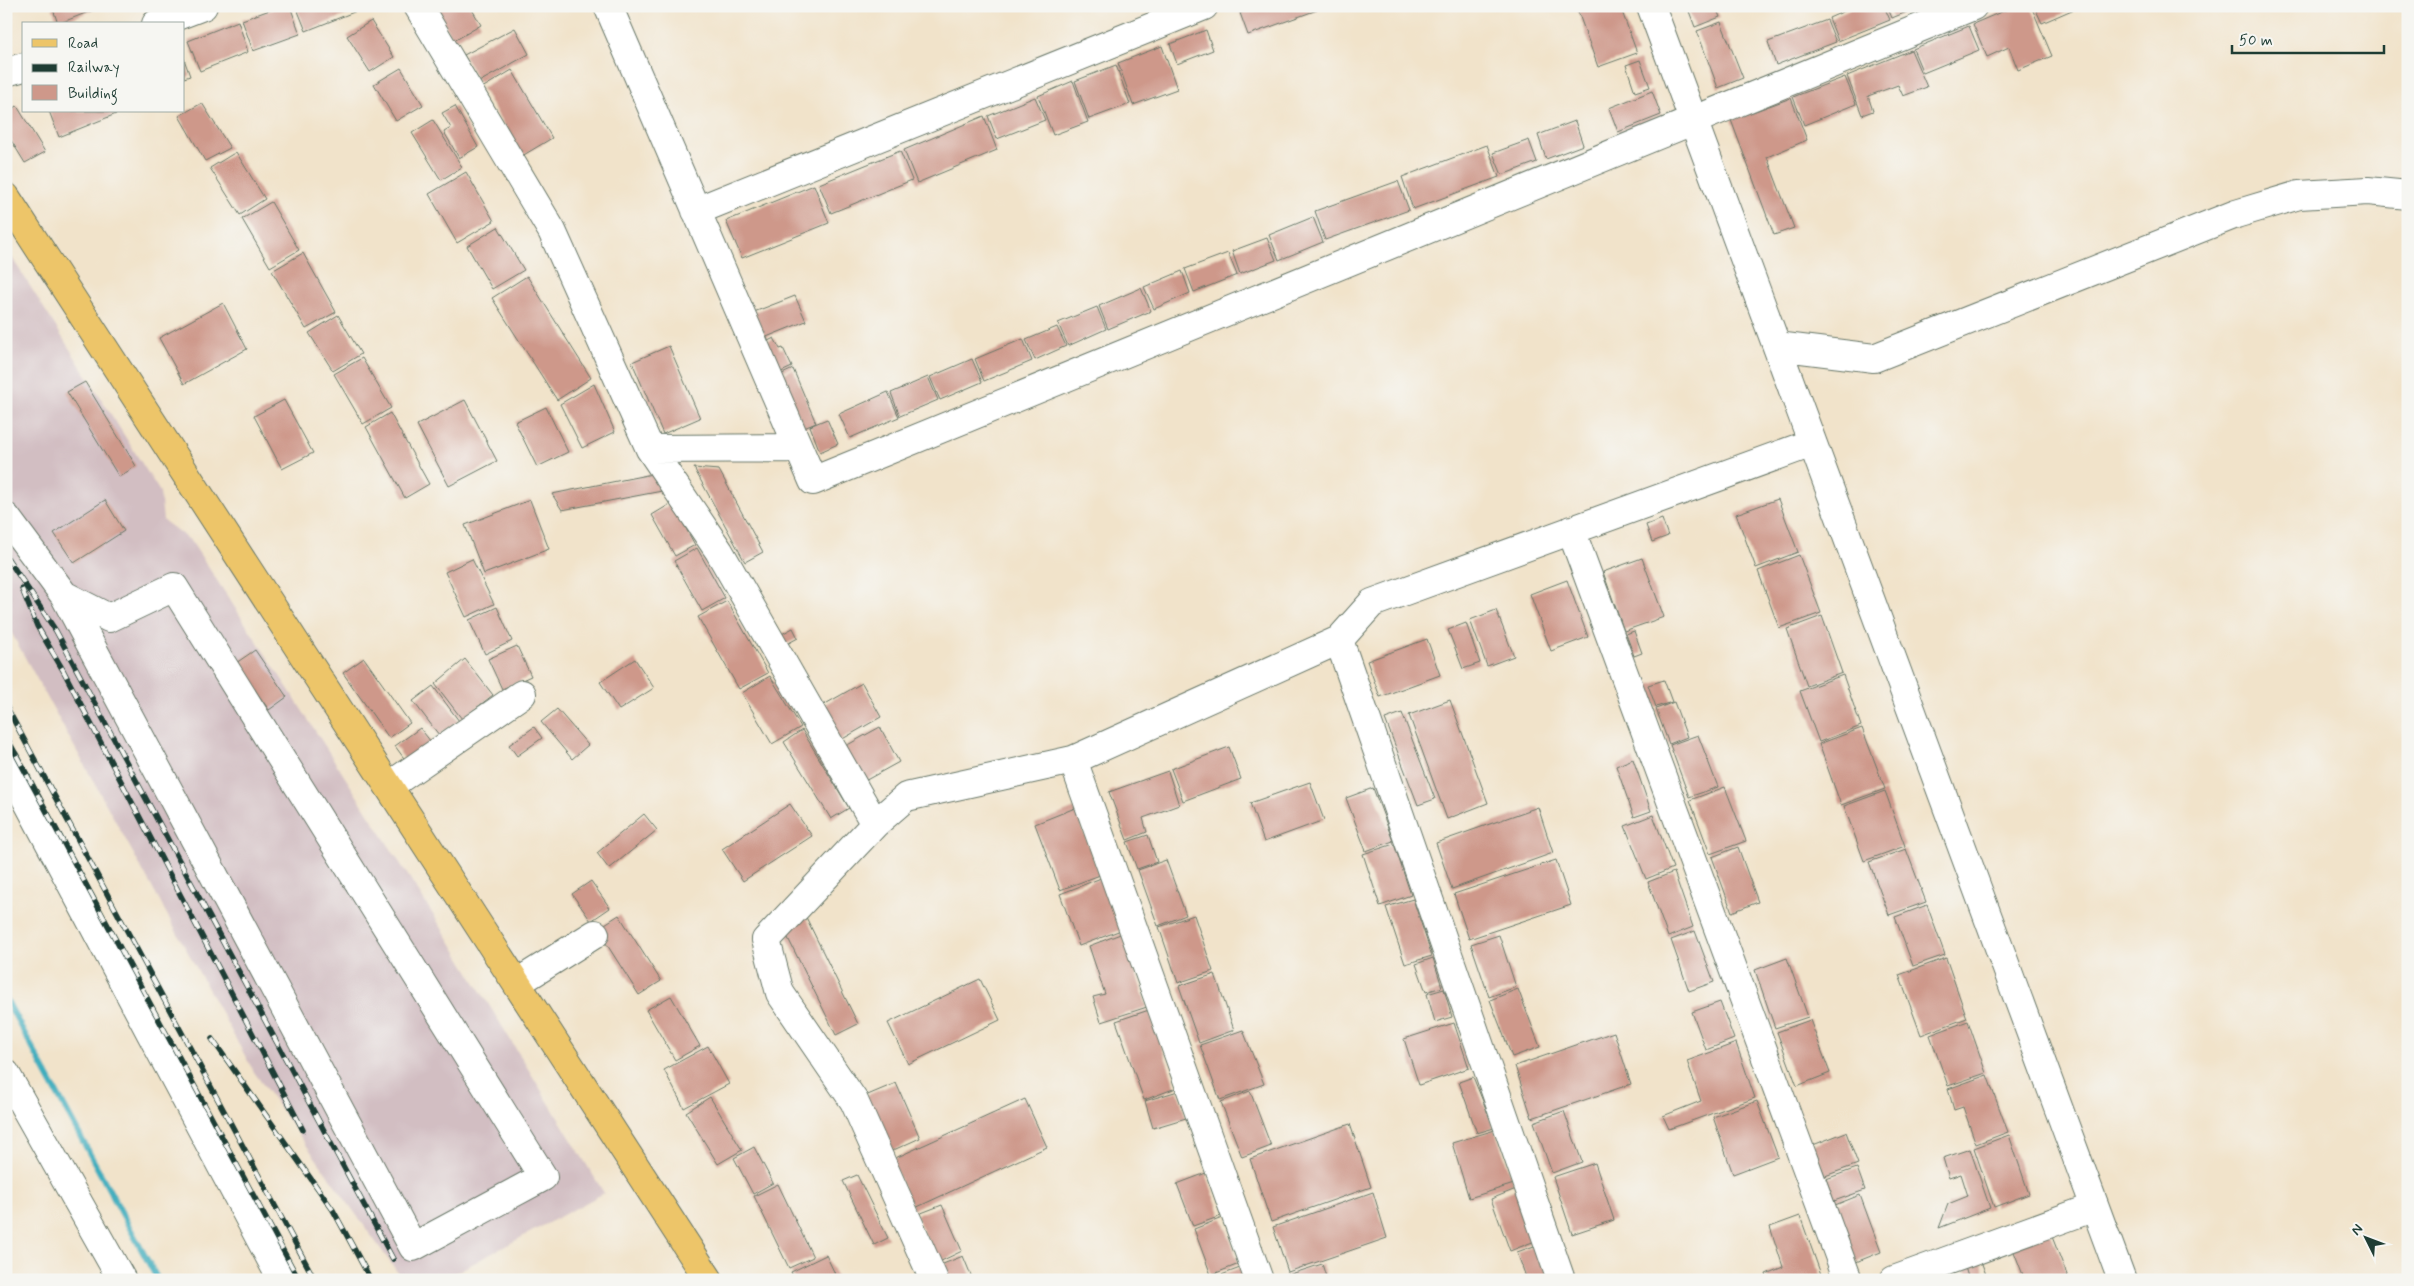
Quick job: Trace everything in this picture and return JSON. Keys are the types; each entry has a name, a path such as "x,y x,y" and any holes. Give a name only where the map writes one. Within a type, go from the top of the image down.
{"main road":[{"path":"6,196 709,1280"}],"street":[{"path":"161,22 203,6"},
{"path":"418,6 552,231 650,450 719,551 875,824"},
{"path":"608,6 813,481 1973,6"},
{"path":"696,211 1204,6"},
{"path":"1651,6 2122,1280"},
{"path":"6,72 22,68"},
{"path":"1777,346 1874,358 2236,214 2299,195 2368,191 2408,195"},
{"path":"934,1280 854,1101 780,993 766,940 875,824 906,797 1073,760 1338,640 1372,603 1812,442"},
{"path":"650,450 798,448"},
{"path":"6,517 64,595 413,1247 543,1177 174,588 109,618 64,595"},
{"path":"1571,530 1848,1280"},
{"path":"1338,640 1561,1280"},
{"path":"389,786 522,694"},
{"path":"1073,760 1259,1280"},
{"path":"6,761 282,1280"},
{"path":"517,983 596,934"},
{"path":"6,1074 122,1280"},
{"path":"1894,1280 2095,1207"}],"shaded area":[{"path":"6,248 160,492 163,520 191,541 291,693 450,941 604,1193 442,1280 403,1280 254,1072 6,623"}],"building":[{"path":"52,6 103,6 63,22 57,22"},
{"path":"281,6 290,6 300,34 253,51 242,20"},
{"path":"296,6 358,6 359,10 306,31"},
{"path":"434,6 470,6 481,25 454,41"},
{"path":"1257,6 1316,6 1317,10 1248,35 1240,13"},
{"path":"1576,6 1620,6 1637,53 1598,67"},
{"path":"1687,6 1715,6 1720,17 1695,27"},
{"path":"1856,6 1884,6 1890,20 1838,41 1829,18"},
{"path":"1887,6 1921,6 1892,18"},
{"path":"2015,6 2031,6 2052,56 2018,70 2009,47 1987,57 1973,24"},
{"path":"2034,6 2081,6 2042,23"},
{"path":"1827,20 1836,42 1776,65 1768,42"},
{"path":"238,21 248,52 200,71 188,41"},
{"path":"371,21 394,57 370,72 347,36"},
{"path":"1721,22 1743,78 1718,88 1697,31"},
{"path":"1969,26 1979,50 1923,73 1913,49"},
{"path":"515,28 529,54 479,82 464,55"},
{"path":"1206,30 1213,50 1177,64 1170,44"},
{"path":"1162,46 1177,89 1133,105 1118,63"},
{"path":"1911,50 1927,87 1903,96 1898,85 1868,96 1873,111 1862,115 1847,76"},
{"path":"1640,60 1650,87 1635,92 1626,65"},
{"path":"185,62 190,76 185,78"},
{"path":"1116,65 1130,104 1089,119 1075,81"},
{"path":"401,68 423,105 396,121 374,84"},
{"path":"512,70 552,138 522,156 482,88"},
{"path":"1845,77 1856,104 1804,125 1793,97"},
{"path":"1073,81 1088,122 1053,135 1038,96"},
{"path":"1652,91 1661,115 1618,132 1609,108"},
{"path":"1035,97 1045,120 997,139 988,116"},
{"path":"1791,98 1807,140 1767,157 1794,228 1774,235 1731,120"},
{"path":"202,103 230,148 205,161 179,116"},
{"path":"17,106 45,152 25,163 6,132 6,113"},
{"path":"455,106 478,147 459,158 444,132 451,128 442,113"},
{"path":"49,112 115,112 116,114 59,137"},
{"path":"984,116 997,150 917,183 904,150"},
{"path":"433,120 462,167 441,180 412,133"},
{"path":"1575,121 1583,145 1546,159 1538,135"},
{"path":"1529,140 1537,162 1502,175 1493,153"},
{"path":"1487,145 1499,177 1413,209 1402,177"},
{"path":"900,151 912,180 831,213 819,184"},
{"path":"236,152 265,199 240,215 210,168"},
{"path":"466,172 494,221 457,243 429,194"},
{"path":"1398,181 1409,210 1325,240 1315,211"},
{"path":"814,185 829,223 742,258 726,221"},
{"path":"271,202 299,250 270,267 242,219"},
{"path":"1313,217 1323,242 1279,260 1269,235"},
{"path":"498,227 524,270 492,289 467,246"},
{"path":"1267,238 1276,260 1240,274 1232,251"},
{"path":"303,253 336,312 306,329 272,271"},
{"path":"1228,253 1237,275 1194,292 1185,269"},
{"path":"1182,271 1190,293 1154,309 1144,287"},
{"path":"527,276 591,378 557,400 492,298"},
{"path":"1141,288 1151,311 1108,329 1099,306"},
{"path":"795,296 806,321 764,338 754,312"},
{"path":"223,303 247,349 184,384 159,338"},
{"path":"1097,307 1106,329 1068,346 1058,323"},
{"path":"338,315 361,354 333,371 309,333"},
{"path":"1057,327 1066,346 1035,360 1026,340"},
{"path":"774,338 780,349 783,348 792,367 779,373 766,342"},
{"path":"1023,339 1032,361 984,381 975,359"},
{"path":"669,346 700,418 663,434 632,362"},
{"path":"362,358 391,408 363,424 334,374"},
{"path":"972,359 982,382 940,400 930,377"},
{"path":"793,369 816,423 804,428 780,375"},
{"path":"928,377 938,400 900,416 891,393"},
{"path":"85,382 136,466 119,477 67,392"},
{"path":"594,384 615,432 582,448 560,404"},
{"path":"888,392 899,417 850,438 839,414"},
{"path":"284,400 313,453 282,469 254,416"},
{"path":"465,400 497,461 449,486 417,425"},
{"path":"546,407 568,452 537,467 515,422"},
{"path":"390,413 429,484 405,498 366,427"},
{"path":"827,419 838,444 820,452 810,426"},
{"path":"694,468 719,470 763,552 745,562"},
{"path":"652,474 662,491 562,510 552,494"},
{"path":"1778,499 1798,552 1756,568 1736,514"},
{"path":"105,500 124,531 74,563 54,533"},
{"path":"530,500 549,549 484,574 465,525"},
{"path":"672,503 695,545 675,556 652,515"},
{"path":"1662,519 1668,536 1652,542 1646,525"},
{"path":"697,548 725,598 702,611 674,561"},
{"path":"1799,555 1821,613 1779,628 1758,571"},
{"path":"1642,558 1664,617 1624,631 1603,572"},
{"path":"472,559 494,604 466,617 445,572"},
{"path":"1567,580 1588,637 1551,651 1530,594"},
{"path":"727,601 768,673 739,689 698,617"},
{"path":"497,607 512,641 485,654 469,620"},
{"path":"1496,610 1514,656 1487,666 1470,620"},
{"path":"1822,616 1842,673 1807,686 1787,629"},
{"path":"1466,623 1480,663 1463,669 1448,630"},
{"path":"793,628 798,638 783,646 778,636"},
{"path":"1634,631 1642,653 1634,656 1626,634"},
{"path":"1427,639 1440,675 1380,697 1367,661"},
{"path":"517,646 531,676 502,689 488,659"},
{"path":"255,650 287,697 269,710 236,663"},
{"path":"364,658 410,723 389,738 343,673"},
{"path":"465,659 493,695 462,719 435,684"},
{"path":"635,659 654,688 619,710 600,682"},
{"path":"1843,675 1861,726 1819,742 1800,691"},
{"path":"770,676 801,727 772,744 742,693"},
{"path":"1664,680 1672,702 1656,707 1648,685"},
{"path":"862,683 881,717 839,741 820,707"},
{"path":"433,686 459,721 439,735 413,701"},
{"path":"1450,700 1488,803 1447,819 1409,715"},
{"path":"1674,702 1687,737 1669,744 1656,709"},
{"path":"557,709 588,745 572,759 541,722"},
{"path":"1402,713 1435,799 1418,805 1385,719"},
{"path":"534,727 542,738 517,756 509,745"},
{"path":"880,727 899,762 861,783 842,748"},
{"path":"420,728 431,742 406,761 395,746"},
{"path":"1862,728 1885,789 1841,805 1819,744"},
{"path":"802,730 849,808 831,819 784,742"},
{"path":"1698,735 1718,787 1689,797 1670,745"},
{"path":"1229,747 1241,779 1183,801 1171,769"},
{"path":"1633,759 1651,811 1634,817 1616,766"},
{"path":"1168,771 1179,805 1143,818 1147,832 1127,840 1109,792"},
{"path":"1310,782 1324,820 1264,842 1250,803"},
{"path":"1725,787 1746,841 1710,854 1690,800"},
{"path":"1373,788 1393,841 1366,851 1346,798"},
{"path":"1885,791 1905,846 1864,861 1844,806"},
{"path":"790,804 812,836 743,881 722,849"},
{"path":"1538,807 1553,853 1452,889 1436,843"},
{"path":"1075,808 1100,875 1060,890 1035,824"},
{"path":"644,814 657,830 609,869 597,853"},
{"path":"1653,815 1673,868 1646,879 1625,826"},
{"path":"1148,835 1157,862 1137,869 1127,842"},
{"path":"1394,844 1411,895 1380,906 1363,854"},
{"path":"1738,847 1758,902 1732,912 1712,857"},
{"path":"1906,849 1926,902 1889,915 1869,862"},
{"path":"1166,860 1186,915 1158,926 1138,870"},
{"path":"1556,860 1571,905 1469,939 1454,894"},
{"path":"1674,872 1693,927 1668,937 1648,882"},
{"path":"1101,878 1121,930 1079,946 1060,894"},
{"path":"591,881 610,908 591,921 572,894"},
{"path":"1413,899 1432,956 1405,964 1386,907"},
{"path":"1927,905 1945,955 1913,966 1895,917"},
{"path":"804,913 858,1024 836,1035 785,932"},
{"path":"619,915 661,981 639,995 597,929"},
{"path":"1194,915 1213,971 1178,983 1159,927"},
{"path":"1695,931 1714,982 1689,991 1671,940"},
{"path":"1123,933 1147,1007 1101,1022 1093,997 1105,994 1089,946"},
{"path":"1499,935 1516,987 1489,997 1471,944"},
{"path":"1433,958 1442,987 1426,992 1416,964"},
{"path":"1787,958 1808,1017 1775,1028 1755,970"},
{"path":"1946,958 1967,1018 1921,1035 1899,975"},
{"path":"1215,974 1234,1030 1199,1043 1179,986"},
{"path":"980,979 1000,1020 908,1064 888,1023"},
{"path":"1444,989 1452,1017 1435,1022 1427,994"},
{"path":"1518,989 1540,1047 1512,1057 1490,1000"},
{"path":"671,996 700,1046 675,1060 646,1010"},
{"path":"1720,1002 1734,1039 1706,1050 1692,1012"},
{"path":"1149,1010 1176,1088 1144,1100 1116,1021"},
{"path":"1810,1020 1830,1073 1797,1086 1777,1032"},
{"path":"1968,1021 1986,1073 1948,1086 1930,1035"},
{"path":"1454,1023 1469,1068 1419,1085 1404,1039"},
{"path":"1243,1030 1264,1084 1220,1100 1200,1045"},
{"path":"1614,1032 1631,1084 1532,1118 1515,1066"},
{"path":"1736,1043 1755,1098 1669,1129 1663,1116 1701,1101 1687,1061"},
{"path":"708,1046 729,1084 684,1108 664,1070"},
{"path":"1987,1075 2008,1132 1976,1144 1963,1107 1954,1110 1948,1089"},
{"path":"1473,1077 1494,1128 1477,1133 1459,1082"},
{"path":"896,1083 920,1138 887,1153 863,1097"},
{"path":"1178,1091 1186,1118 1153,1128 1145,1101"},
{"path":"1250,1091 1271,1146 1242,1157 1221,1102"},
{"path":"710,1097 742,1150 718,1164 686,1112"},
{"path":"1025,1099 1047,1147 913,1209 891,1160"},
{"path":"1757,1101 1778,1157 1733,1174 1713,1117"},
{"path":"1564,1111 1582,1162 1552,1173 1534,1122"},
{"path":"1350,1124 1371,1187 1271,1222 1250,1159"},
{"path":"1495,1130 1514,1184 1469,1198 1452,1143"},
{"path":"1846,1132 1858,1164 1825,1176 1813,1145"},
{"path":"2009,1135 2029,1194 1994,1207 1974,1148"},
{"path":"754,1147 773,1183 753,1194 734,1158"},
{"path":"1970,1149 1990,1208 1939,1228 1948,1204 1968,1196 1961,1174 1949,1178 1943,1158"},
{"path":"1595,1163 1614,1220 1572,1234 1553,1177"},
{"path":"1857,1168 1865,1190 1834,1201 1826,1179"},
{"path":"1206,1173 1221,1216 1193,1226 1177,1184"},
{"path":"857,1175 888,1238 874,1245 843,1181"},
{"path":"778,1184 813,1257 789,1268 754,1196"},
{"path":"1516,1189 1535,1241 1510,1251 1491,1199"},
{"path":"1373,1192 1387,1238 1288,1272 1273,1227"},
{"path":"1860,1195 1881,1252 1856,1262 1835,1205"},
{"path":"942,1205 962,1251 937,1263 916,1215"},
{"path":"1800,1216 1823,1280 1768,1280 1766,1274 1783,1267 1770,1227"},
{"path":"1222,1218 1239,1264 1211,1275 1194,1229"},
{"path":"2049,1229 2069,1280 2025,1280 2011,1244"},
{"path":"1537,1245 1550,1280 1527,1280 1517,1252"},
{"path":"826,1255 838,1280 795,1280 791,1272"},
{"path":"963,1256 973,1280 944,1280 938,1266"},
{"path":"1979,1256 1988,1280 1969,1280 1963,1261"},
{"path":"1322,1264 1327,1280 1287,1280 1285,1276"},
{"path":"1240,1268 1245,1280 1208,1280"}],"waterway":[{"path":"6,999 158,1280"}],"railway":[{"path":"6,556 56,631 393,1259"},
{"path":"22,589 37,626 63,670 303,1130"},
{"path":"6,706 315,1280"},
{"path":"6,736 299,1280"},
{"path":"212,1039 333,1210 371,1280"}]}
